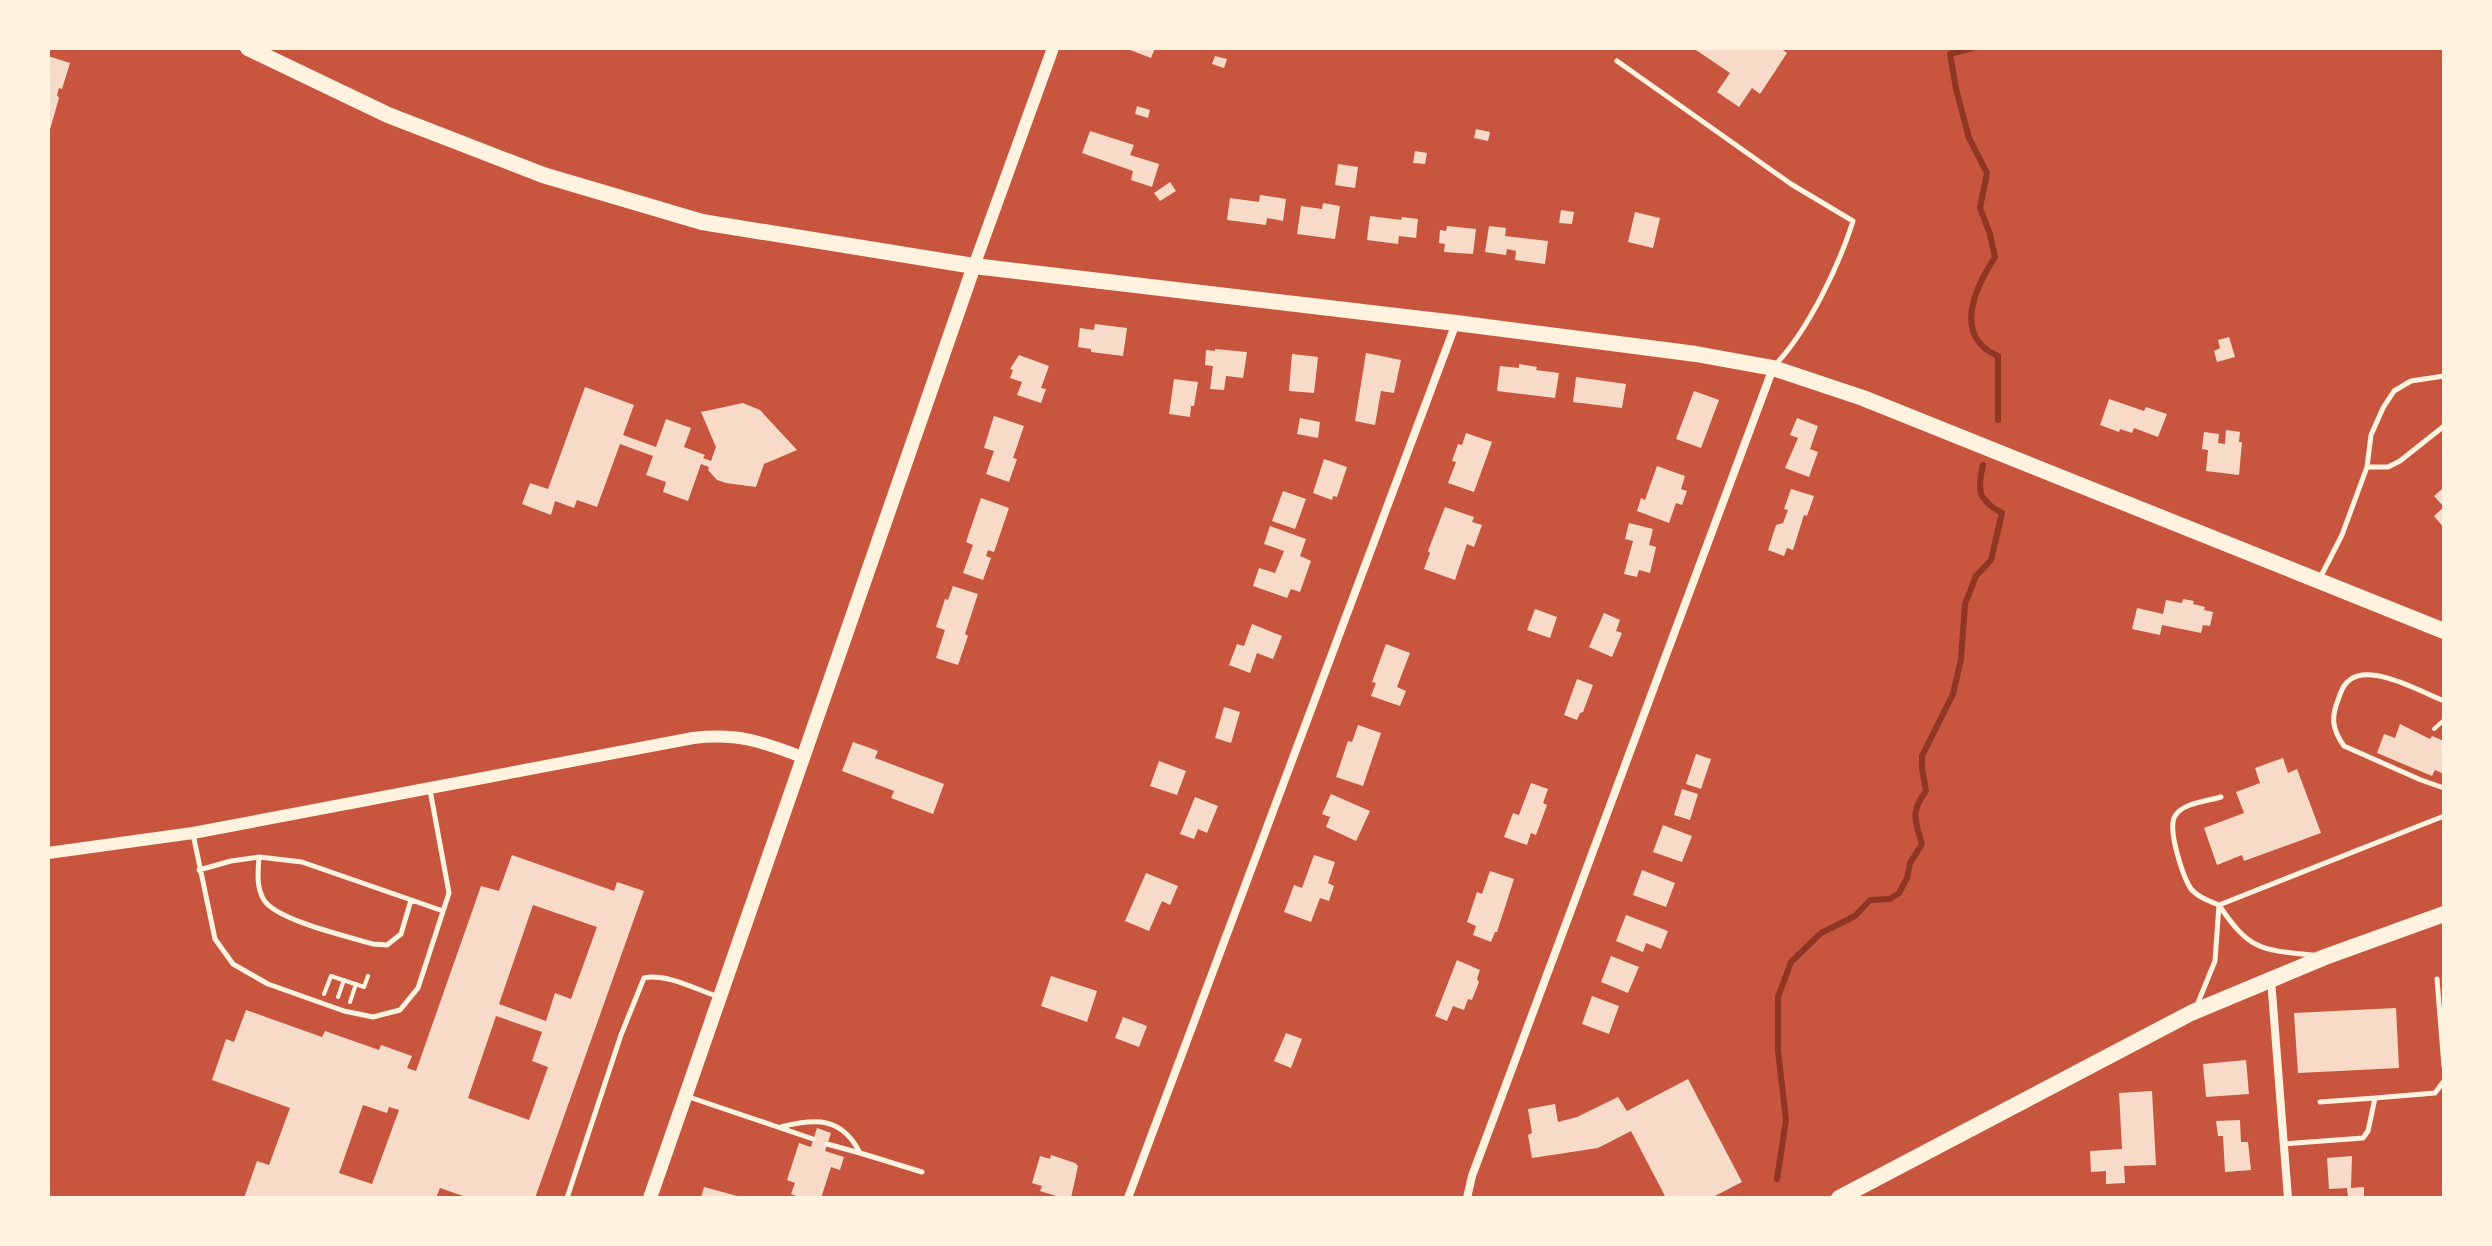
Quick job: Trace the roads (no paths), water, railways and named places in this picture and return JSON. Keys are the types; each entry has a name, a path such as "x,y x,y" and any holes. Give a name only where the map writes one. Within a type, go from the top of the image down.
{"main road":[{"path":"248,48 388,115 557,179 702,222 974,266 1456,323 1696,354 1773,368 1863,398 2444,631"},
{"path":"650,1198 974,266"},
{"path":"1839,1198 2191,1013 2325,957 2444,914"}],"street":[{"path":"974,266 1053,48"},
{"path":"1128,1198 1456,323"},
{"path":"1467,1198 1472,1176 1773,368"},
{"path":"48,853 193,833 693,738 739,737 802,757"},
{"path":"2271,979 2288,1198"}],"lane":[{"path":"1617,61 1791,184 1853,221 1843,255 1792,347 1773,368"},
{"path":"2319,581 2342,535 2367,467 2371,435 2383,408 2394,391 2411,381 2444,376"},
{"path":"2367,467 2388,467 2400,461 2444,426"},
{"path":"2444,701 2378,674 2365,674 2353,677 2343,688 2333,713 2337,736 2344,746 2444,788"},
{"path":"193,833 215,939 233,964 268,984 373,1017 400,1010 418,988 449,893 429,789"},
{"path":"2221,797 2182,808 2172,824 2172,833 2193,892 2219,905 2235,928 2251,943 2276,952 2325,957"},
{"path":"2219,905 2444,816"},
{"path":"199,870 259,857 302,862 443,911"},
{"path":"259,857 259,890 265,903 283,916 373,944 387,945 401,934 411,900"},
{"path":"2191,1013 2202,998 2215,961 2219,905"},
{"path":"567,1198 641,983 649,977 664,979 719,997"},
{"path":"2437,979 2444,1066"},
{"path":"2320,1102 2435,1093 2444,1081"},
{"path":"685,1096 813,1139"},
{"path":"2283,1144 2363,1138 2368,1131 2375,1098"},
{"path":"779,1128 810,1121 828,1123 851,1137 860,1153"},
{"path":"827,1144 922,1172"}],"waterway":[{"path":"1972,48 1950,54 1969,138 1987,173 1980,208 1995,257 1975,297 1972,324 1975,336 1998,356 1998,420"},
{"path":"1777,1179 1786,1120 1778,1051 1778,997 1791,962 1821,933 1855,916 1870,900 1890,899 1899,893 1910,863 1922,844 1915,816 1926,791 1922,756 1953,694 1961,659 1965,604 1976,576 1991,560 2002,513 1988,504 1981,494 1983,465"}]}
